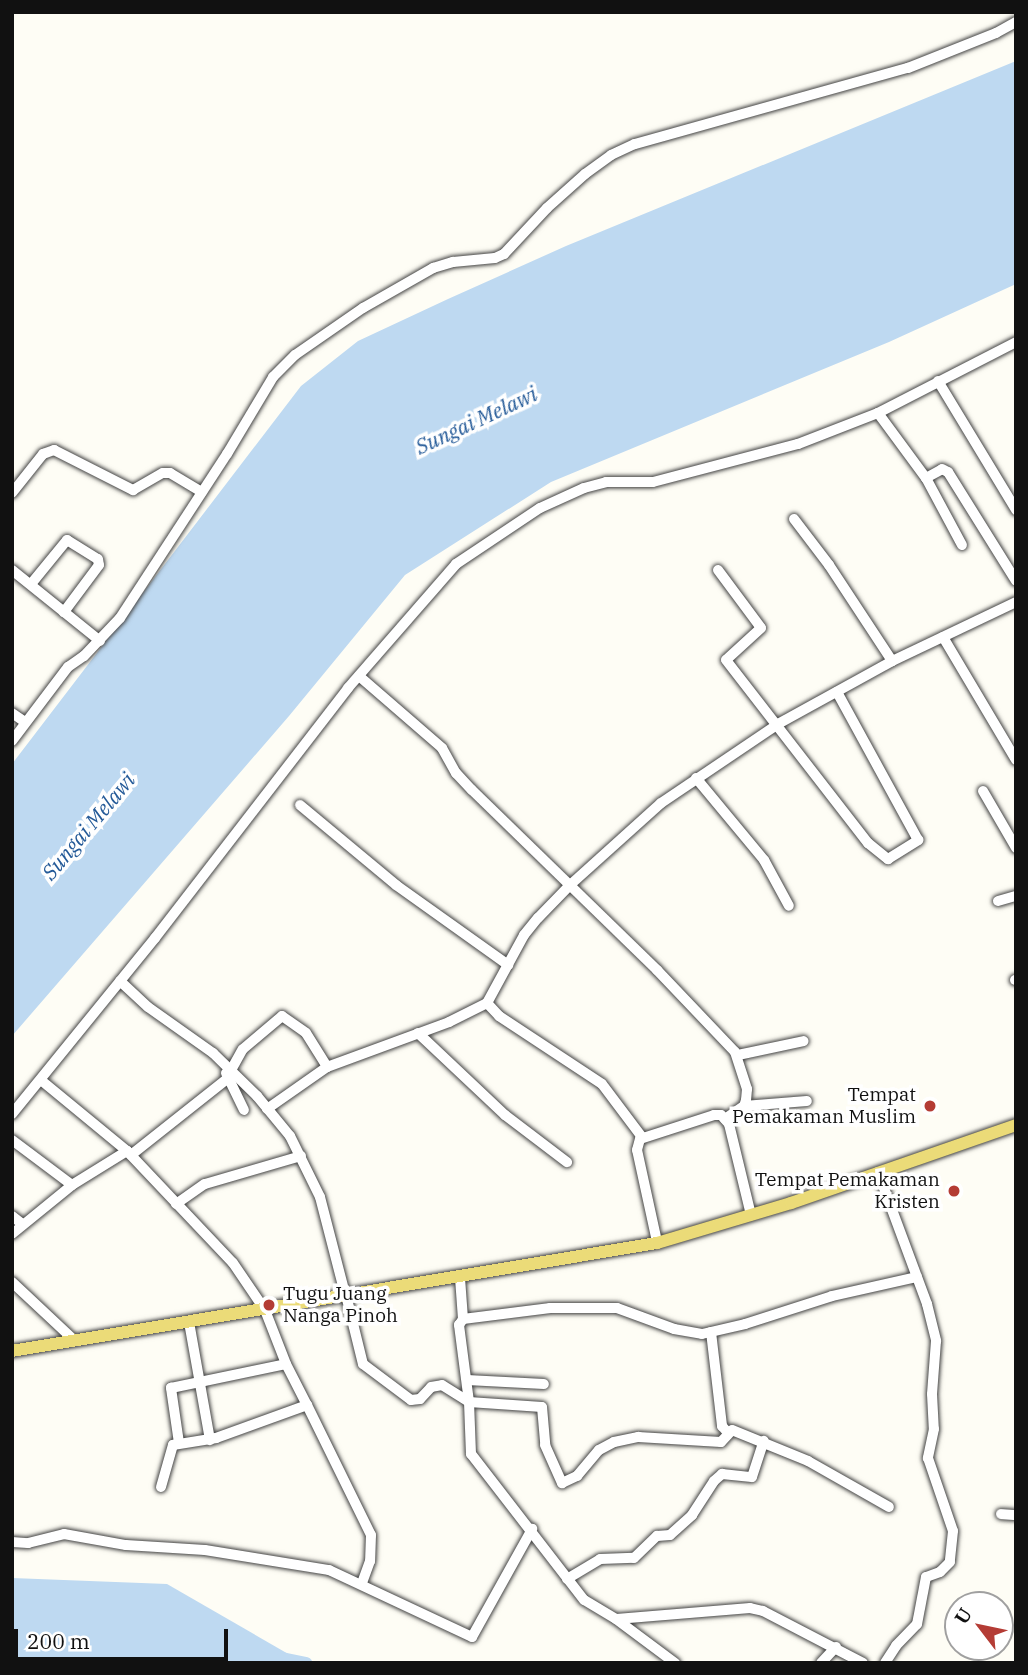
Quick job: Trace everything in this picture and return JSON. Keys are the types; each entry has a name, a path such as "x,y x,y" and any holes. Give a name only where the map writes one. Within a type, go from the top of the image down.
{"main road":[{"path":"12,1344 189,1322 656,1237 751,1212 1016,1119"},
{"path":"345,1292 460,1278 657,1243 1016,1125"},
{"path":"12,1351 72,1337 263,1307"}],"street":[{"path":"12,741 68,667 100,641 120,618 281,366 363,308 433,268 453,261 495,258 504,254 547,208 611,155 661,136 908,68 996,33 1016,22"},
{"path":"12,1114 42,1081 359,676 456,564 556,499 606,482 653,482 758,457 840,430 1016,342"},
{"path":"938,381 1016,510"},
{"path":"878,412 926,478 962,545"},
{"path":"12,493 43,454 54,450 134,490 163,473 170,473 202,492"},
{"path":"926,478 942,469 948,472 1016,581"},
{"path":"794,519 830,565 892,661"},
{"path":"31,584 65,541 70,540 98,559 99,565 65,612"},
{"path":"12,570 100,641"},
{"path":"718,570 761,628 726,660 868,843 888,859 918,840 836,692"},
{"path":"267,1109 327,1067 472,1012 487,1003 524,935 570,885 662,803 778,724 892,661 1016,602"},
{"path":"943,637 1016,760"},
{"path":"359,676 443,748 456,773 738,1055 747,1089 744,1106"},
{"path":"12,713 25,722"},
{"path":"696,778 764,860 789,906"},
{"path":"983,791 1016,848"},
{"path":"300,805 396,884 508,965"},
{"path":"998,901 1016,896"},
{"path":"120,981 149,1007 208,1048 231,1077 244,1110"},
{"path":"487,1003 506,1021 602,1084 642,1137"},
{"path":"12,1234 21,1223 72,1185 129,1153 231,1077 243,1049 282,1016 306,1033 327,1067"},
{"path":"418,1033 505,1115 566,1162"},
{"path":"738,1055 803,1041"},
{"path":"231,1077 257,1096 267,1109 301,1156 320,1197 359,1356 369,1371 411,1400 420,1399 437,1385 451,1390 469,1402 540,1406 545,1445 562,1483 577,1476 599,1450 614,1442 638,1437 721,1442 732,1430 808,1461 888,1507"},
{"path":"42,1081 129,1153 233,1263 263,1307 286,1364 371,1535 370,1561 362,1583"},
{"path":"725,1119 744,1106 807,1101"},
{"path":"642,1137 714,1115 725,1119"},
{"path":"725,1119 751,1212"},
{"path":"642,1137 637,1150 656,1237"},
{"path":"12,1140 72,1185"},
{"path":"176,1204 205,1184 301,1156"},
{"path":"878,1172 917,1277 936,1341 932,1394 934,1429 928,1458 952,1527 951,1560 943,1571 926,1577 917,1624 895,1646 885,1663"},
{"path":"12,1216 21,1223"},
{"path":"463,1319 550,1308 617,1308 693,1334 711,1332 832,1296 917,1277"},
{"path":"460,1278 463,1319 459,1325 467,1380 471,1454 532,1529 584,1600 616,1619 675,1663"},
{"path":"12,1282 72,1337"},
{"path":"189,1322 210,1440"},
{"path":"711,1332 722,1426 728,1433"},
{"path":"179,1443 171,1388 198,1380 286,1364"},
{"path":"467,1380 544,1384"},
{"path":"162,1487 170,1448 179,1443 210,1440 307,1405"},
{"path":"567,1579 600,1559 634,1558 657,1536 670,1535 692,1516 714,1481 722,1474 752,1477 764,1441"},
{"path":"1001,1514 1016,1515"},
{"path":"12,1542 27,1543 64,1534 119,1544 205,1549 329,1570 362,1583 472,1637 532,1529"},
{"path":"616,1619 750,1608 763,1611 863,1663"},
{"path":"821,1663 836,1647"}],"water":[{"name":"Sungai Melawi","path":"1016,61 1016,284 889,342 551,482 405,575 289,716 12,1036 12,764 301,386 358,341 448,299 566,246"},
{"path":"12,1578 167,1584 297,1659 290,1663 12,1663"}],"waterway":[{"path":"282,1658 306,1663"}],"place":[{"name":"Tempat Pemakaman Muslim","path":"930,1106"},
{"name":"Tempat Pemakaman Kristen","path":"954,1191"},
{"name":"Tugu Juang Nanga Pinoh","path":"269,1305"}]}
